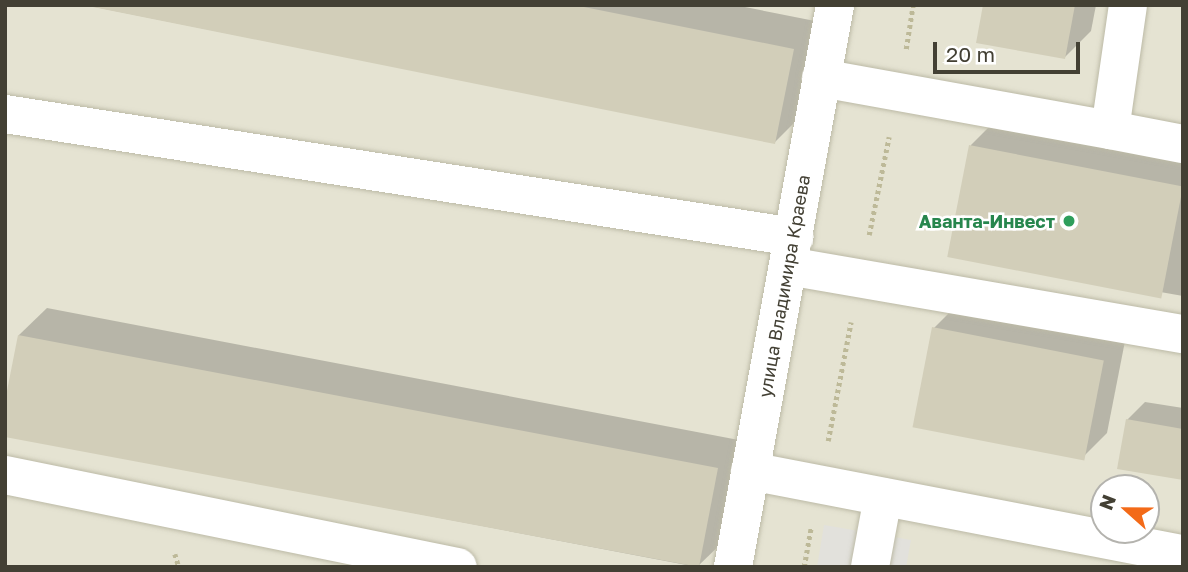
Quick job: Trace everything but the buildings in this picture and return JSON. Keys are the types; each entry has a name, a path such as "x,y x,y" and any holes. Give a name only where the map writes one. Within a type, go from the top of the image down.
{"street":[{"name":"улица Владимира Краева","path":"733,567 835,5"},
{"path":"1110,130 1128,5"},
{"path":"821,79 1183,144"},
{"path":"5,114 791,252 1183,334"},
{"path":"750,471 1183,554"},
{"path":"5,475 458,567"},
{"path":"870,567 883,497"}],"shaded area":[{"path":"5,5 1183,5 1183,567 5,567"},
{"path":"824,525 911,540 906,567 817,567"}],"place":[{"name":"Аванта-Инвест","path":"1069,221"}]}
